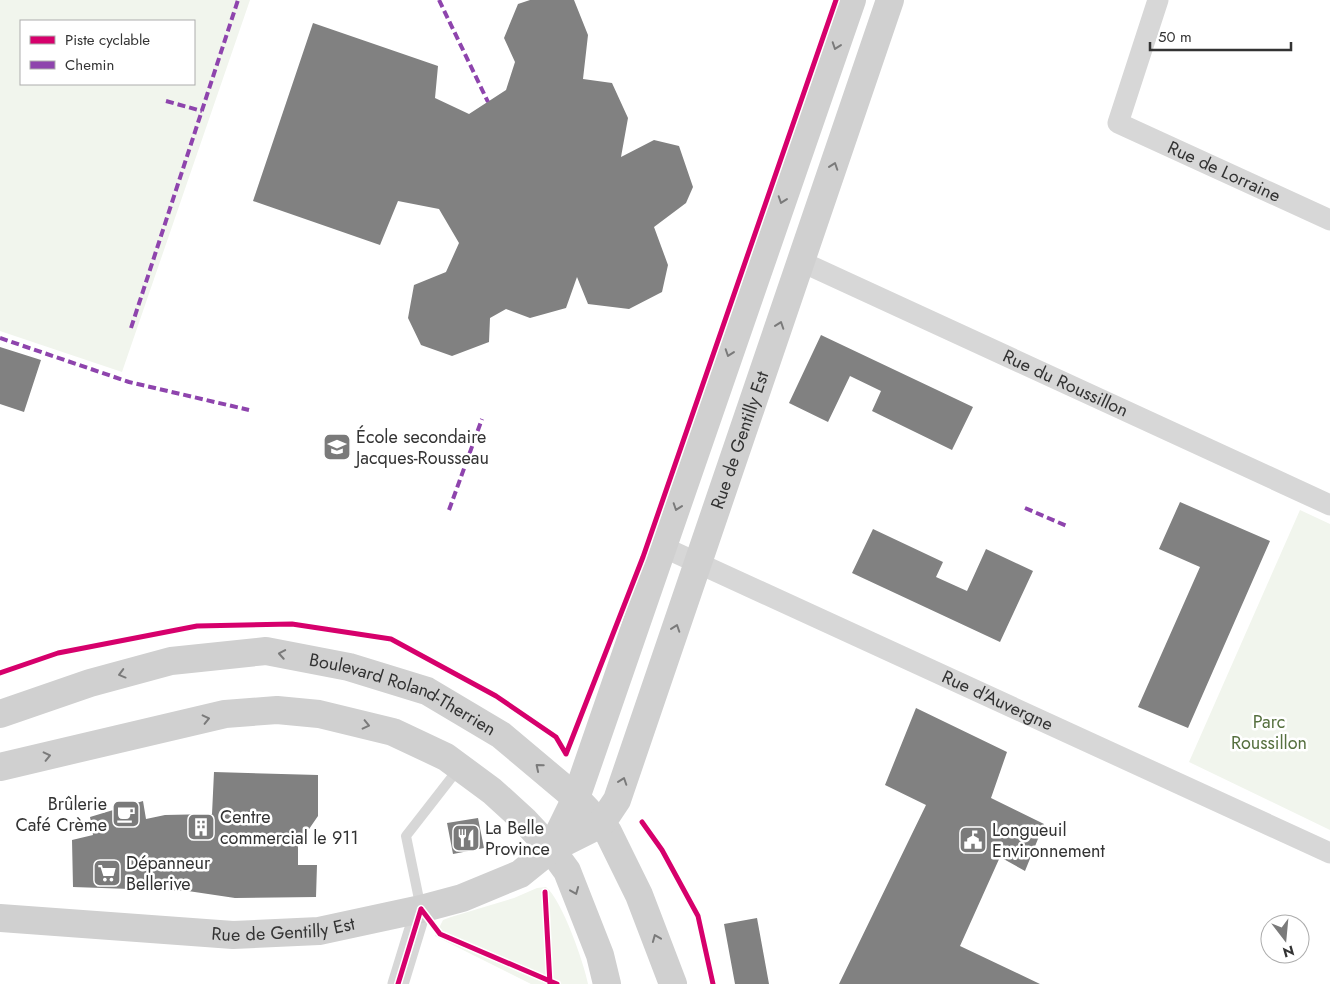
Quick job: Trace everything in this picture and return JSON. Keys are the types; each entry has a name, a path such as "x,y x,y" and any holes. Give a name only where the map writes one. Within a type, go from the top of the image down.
{"street":[{"name":"Rue de Gentilly Est","path":"551,849 576,798 852,0"},
{"name":"Rue de Gentilly Est","path":"0,918 234,936 320,931 462,898 520,874 551,849 601,824 617,800 890,0"},
{"name":"Rue de Lorraine","path":"1158,0 1118,123 1330,220"},
{"name":"Rue du Roussillon","path":"802,262 1330,505"},
{"name":"Rue d'Auvergne","path":"663,547 1330,853"},
{"name":"Boulevard Roland-Therrien","path":"0,714 90,683 171,661 266,651 349,666 428,691 501,735 576,798 608,832 639,895 673,984"},
{"name":"Boulevard Roland-Therrien","path":"0,767 225,714 277,710 319,714 393,732 446,757 516,813 551,849 567,871 600,955 607,984"},
{"path":"398,984 421,909"}],"lane":[{"path":"421,909 406,836 460,768"}],"green space":[{"path":"0,0 250,0 122,372 0,331"},
{"name":"Parc Roussillon","path":"1300,510 1330,524 1330,830 1189,762"},
{"path":"546,887 559,905 565,918 582,962 588,984 531,984 435,936 443,920 514,898 537,888"}],"building":[{"path":"530,0 574,0 588,35 583,79 612,83 628,118 621,157 654,140 679,146 693,187 686,203 654,227 668,265 662,292 629,309 588,304 577,277 566,308 530,318 506,309 490,318 489,342 452,356 421,345 408,318 414,285 446,272 459,243 439,209 398,201 380,245 253,201 313,23 438,66 435,98 469,114 506,90 515,62 504,38 518,4"},
{"path":"821,335 973,407 952,450 872,411 881,391 850,376 828,422 789,403"},
{"path":"0,347 41,360 24,412 0,404"},
{"path":"1180,502 1270,541 1188,728 1138,707 1200,567 1159,549"},
{"path":"873,529 943,562 936,577 967,591 986,549 1033,571 1000,642 852,573"},
{"name":"Longueuil Environnement","path":"916,708 1007,752 991,798 1044,824 1025,871 1000,857 960,946 1040,984 839,984 926,805 885,785"},
{"name":"Centre commercial le 911","path":"214,772 318,775 318,816 298,845 298,865 317,865 316,897 235,898 188,891 73,887 72,840 93,835 90,817 143,801 146,819 165,815 212,814"},
{"name":"La Belle Province","path":"478,818 484,848 453,854 447,823"},
{"path":"757,918 769,984 735,984 724,924"}],"marked path":[{"path":"131,328 238,0"},
{"path":"439,0 488,102"},
{"path":"166,101 202,111"},
{"path":"0,338 129,382 249,410"},
{"path":"449,510 482,419"},
{"path":"1025,508 1069,527"}],"cycle path":[{"path":"566,754 643,557 836,0"},
{"path":"0,673 58,653 197,626 292,624 391,639 496,696 556,737 566,754"},
{"path":"642,822 662,850 698,916 713,984"},
{"path":"545,892 550,984"},
{"path":"421,909 440,934 557,984"},
{"path":"398,984 421,909"}],"place":[{"name":"École secondaire Jacques-Rousseau","path":"337,447"},
{"name":"Brûlerie Café Crème","path":"126,814"},
{"name":"Centre commercial le 911","path":"201,827"},
{"name":"La Belle Province","path":"466,838"},
{"name":"Longueuil Environnement","path":"973,840"},
{"name":"Dépanneur Bellerive","path":"107,873"}]}
